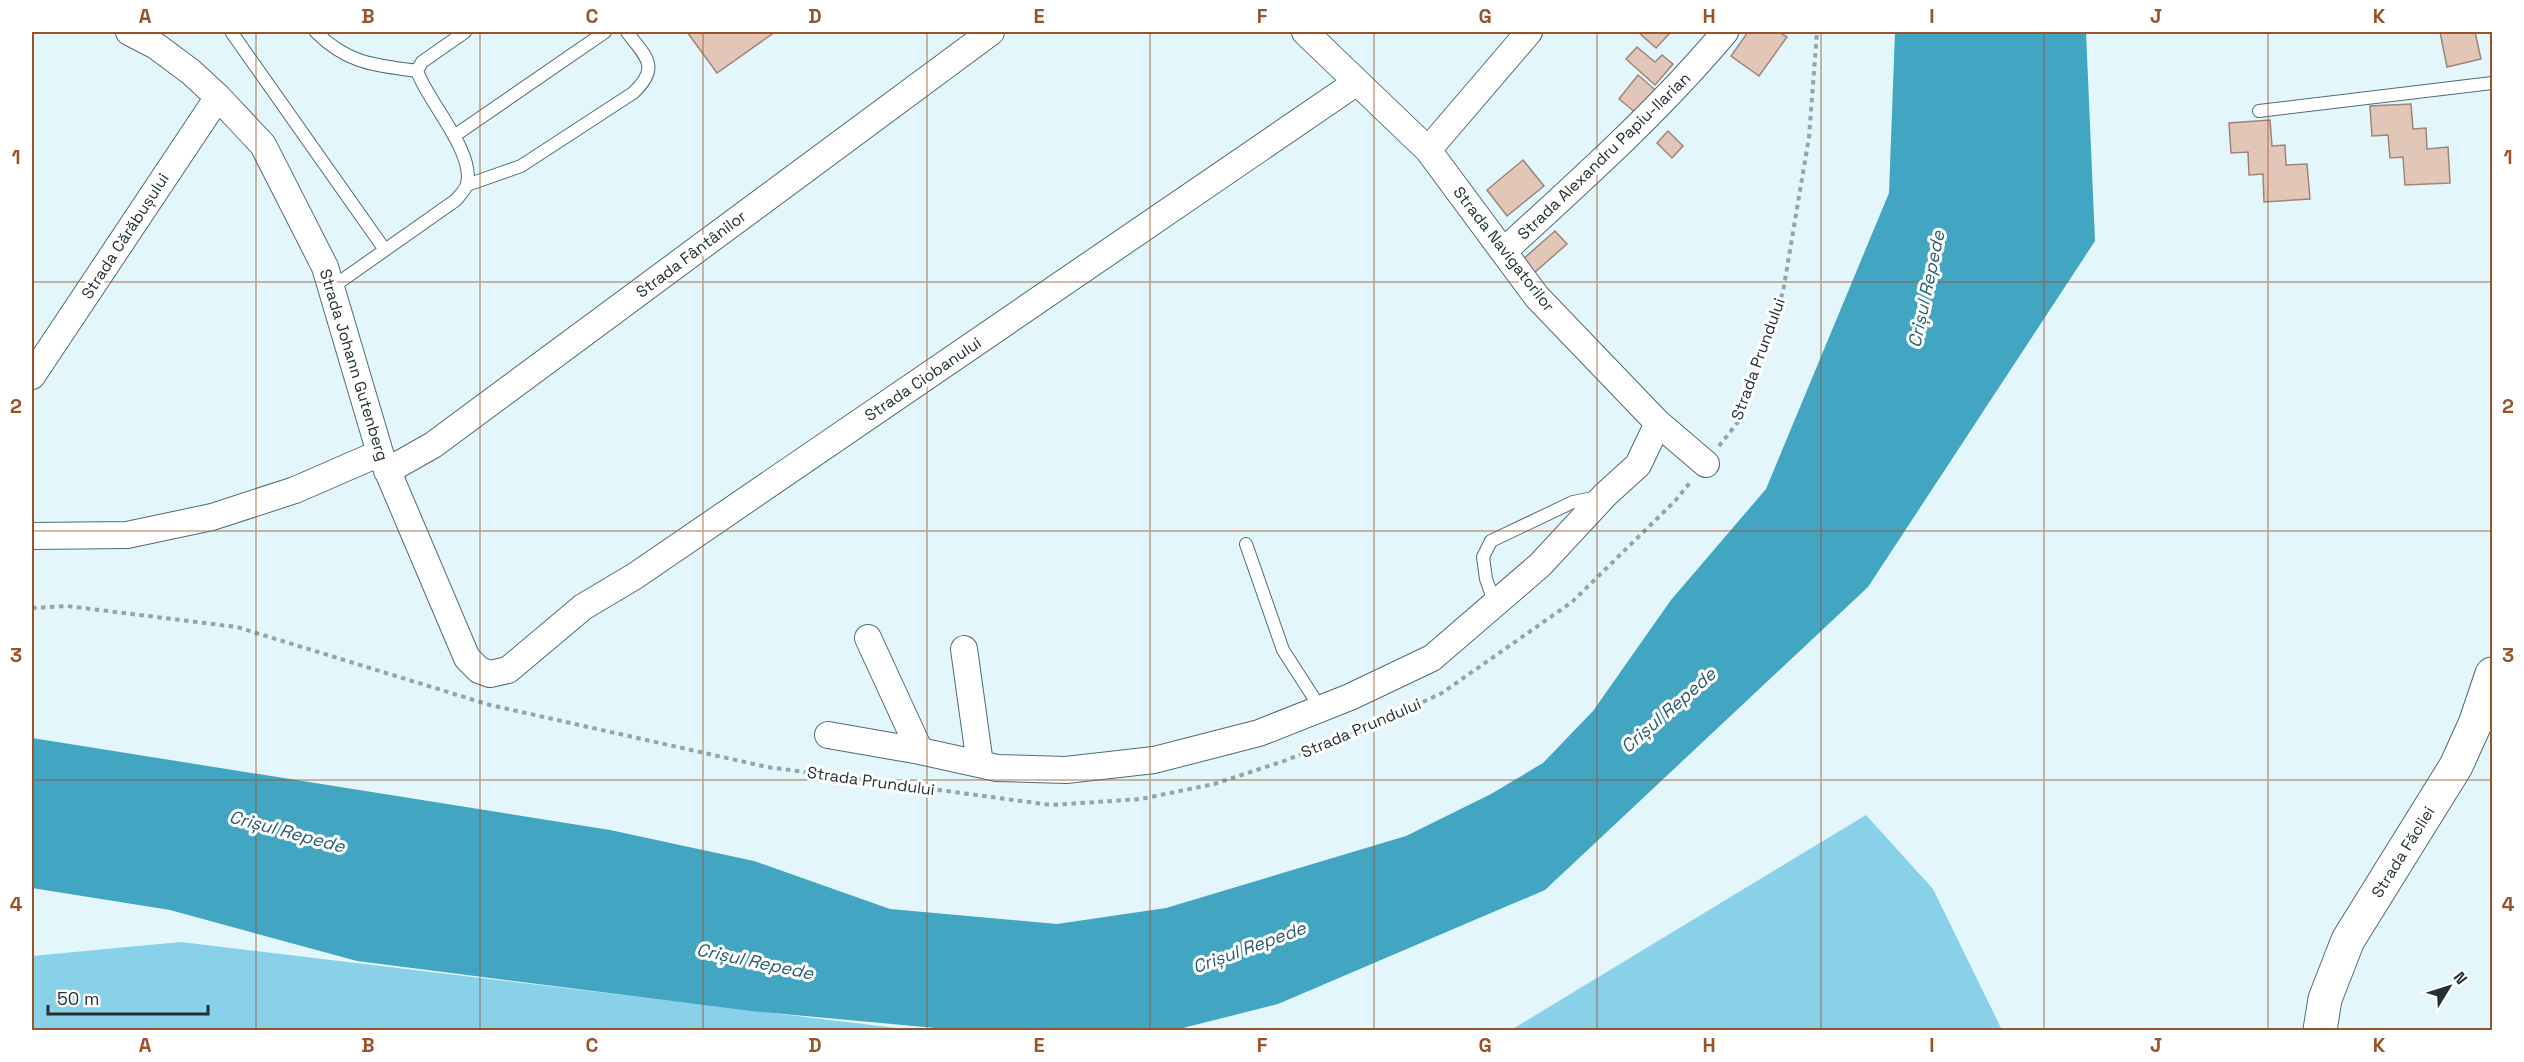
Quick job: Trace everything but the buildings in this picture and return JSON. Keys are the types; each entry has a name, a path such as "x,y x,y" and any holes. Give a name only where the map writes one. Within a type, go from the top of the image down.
{"street":[{"name":"Strada Johann Gutenberg","path":"129,32 156,46 191,72 218,97 262,145 325,267 383,462 467,658 478,670 490,674"},
{"name":"Strada Fântânilor","path":"32,536 127,535 212,517 433,445 991,32"},
{"name":"Strada Navigatorilor","path":"1305,32 1428,150 1537,297 1658,423 1706,464"},
{"path":"1428,150 1529,32"},
{"name":"Strada Alexandru Papiu-Ilarian","path":"1504,251 1620,144 1688,76 1725,32"},
{"name":"Strada Ciobanului","path":"490,674 508,670 583,607 635,576 1357,82"},
{"name":"Strada Cărăbușului","path":"32,376 218,97"},
{"name":"Strada Prundului","path":"828,735 921,751 997,768 1066,770 1154,760 1259,733 1321,709 1432,658 1540,565 1605,495 1638,465 1658,423"},
{"path":"868,638 921,751"},
{"path":"964,650 980,764"},
{"name":"Strada Făcliei","path":"2320,1030 2325,999 2348,940 2456,766 2475,724 2493,674"}],"lane":[{"path":"316,32 331,47 365,64 417,71"},
{"path":"417,71 422,62 465,32"},
{"path":"454,136 605,32"},
{"path":"331,288 456,200 467,185 521,166 633,93 646,81 650,70 644,54 627,32"},
{"path":"232,33 385,250"},
{"path":"417,71 422,84 454,136 466,166 467,185"},
{"path":"2259,111 2493,82"},
{"path":"1495,604 1486,579 1483,557 1491,541 1573,502 1605,495"},
{"path":"1246,544 1283,650 1321,709"}],"path":[{"name":"Strada Prundului","path":"32,608 67,606 237,627 490,705 766,767 1052,805 1141,799 1214,783 1284,761 1365,729 1442,693 1572,602 1675,501 1738,422 1783,292 1809,137 1817,32"}],"shaded area":[{"path":"1866,815 1933,889 2002,1030 1511,1030"},
{"path":"181,942 913,1030 32,1030 32,956"}],"water":[{"name":"Crișul Repede","path":"1895,32 2086,32 2095,241 1868,587 1545,890 1278,1004 1175,1030 957,1030 751,1011 357,961 170,910 32,888 32,738 610,830 754,861 890,909 1057,924 1166,908 1406,836 1491,794 1543,763 1593,711 1671,600 1766,489 1889,193"}]}
